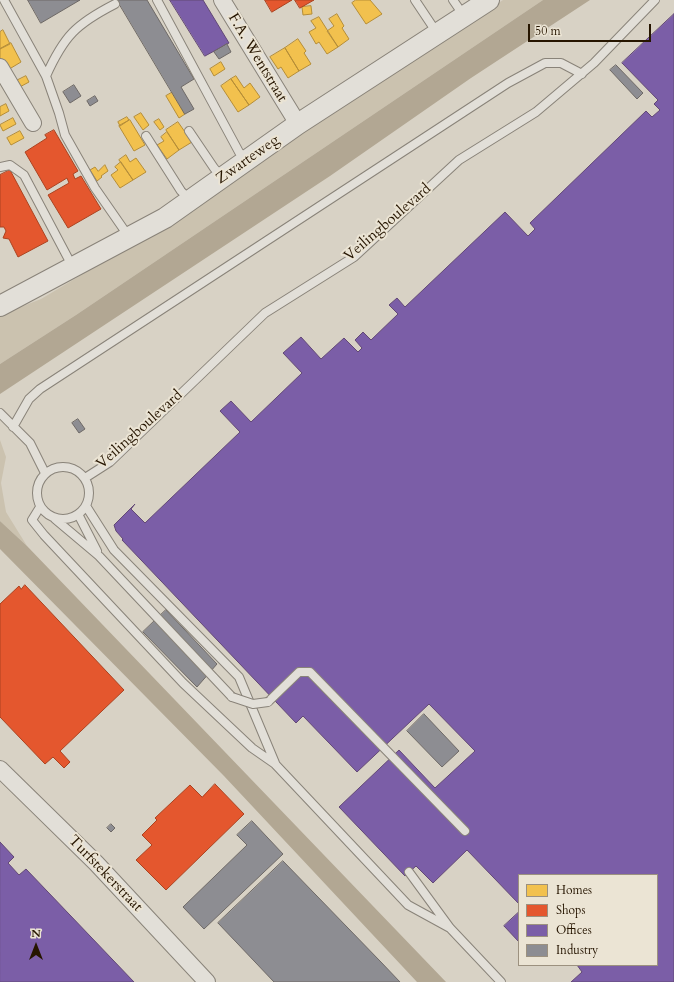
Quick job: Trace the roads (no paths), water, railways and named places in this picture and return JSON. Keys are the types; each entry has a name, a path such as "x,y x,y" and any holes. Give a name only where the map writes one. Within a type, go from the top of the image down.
{"street":[{"name":"F.A. Wentstraat","path":"222,0 295,120"},
{"name":"Zwarteweg","path":"2,300 129,238 165,218 247,161 295,120 437,34 489,0"},
{"path":"0,67 33,123"},
{"name":"Turfstekerstraat","path":"0,769 96,863 207,982"}],"lane":[{"path":"4,0 46,76 65,135 95,188 129,238"},
{"path":"157,0 240,152 247,161"},
{"path":"415,0 437,34"},
{"path":"453,0 464,16"},
{"name":"Veilingboulevard","path":"85,478 110,462 265,313 354,257 459,160 536,112 582,74 655,0"},
{"path":"46,76 56,52 72,31 89,17 115,4"},
{"path":"13,427 29,399 40,389 508,84 546,63 560,63 582,74"},
{"path":"189,131 222,178"},
{"path":"146,136 181,191 190,200"},
{"path":"0,167 10,165 24,175 69,260"},
{"path":"0,413 30,443 45,473"},
{"path":"55,518 70,518 78,514 86,506 89,496 89,487 85,478 74,469 59,466 45,473 36,486 37,502 44,513 55,518 99,556 232,698 252,704 268,702 299,672 310,672 465,831"},
{"path":"86,506 114,550 239,677 275,764"},
{"path":"40,507 32,520 44,536 183,683 252,748 275,764 408,905 450,928"},
{"path":"78,514 99,556"},
{"path":"409,872 450,928 501,982"}]}
